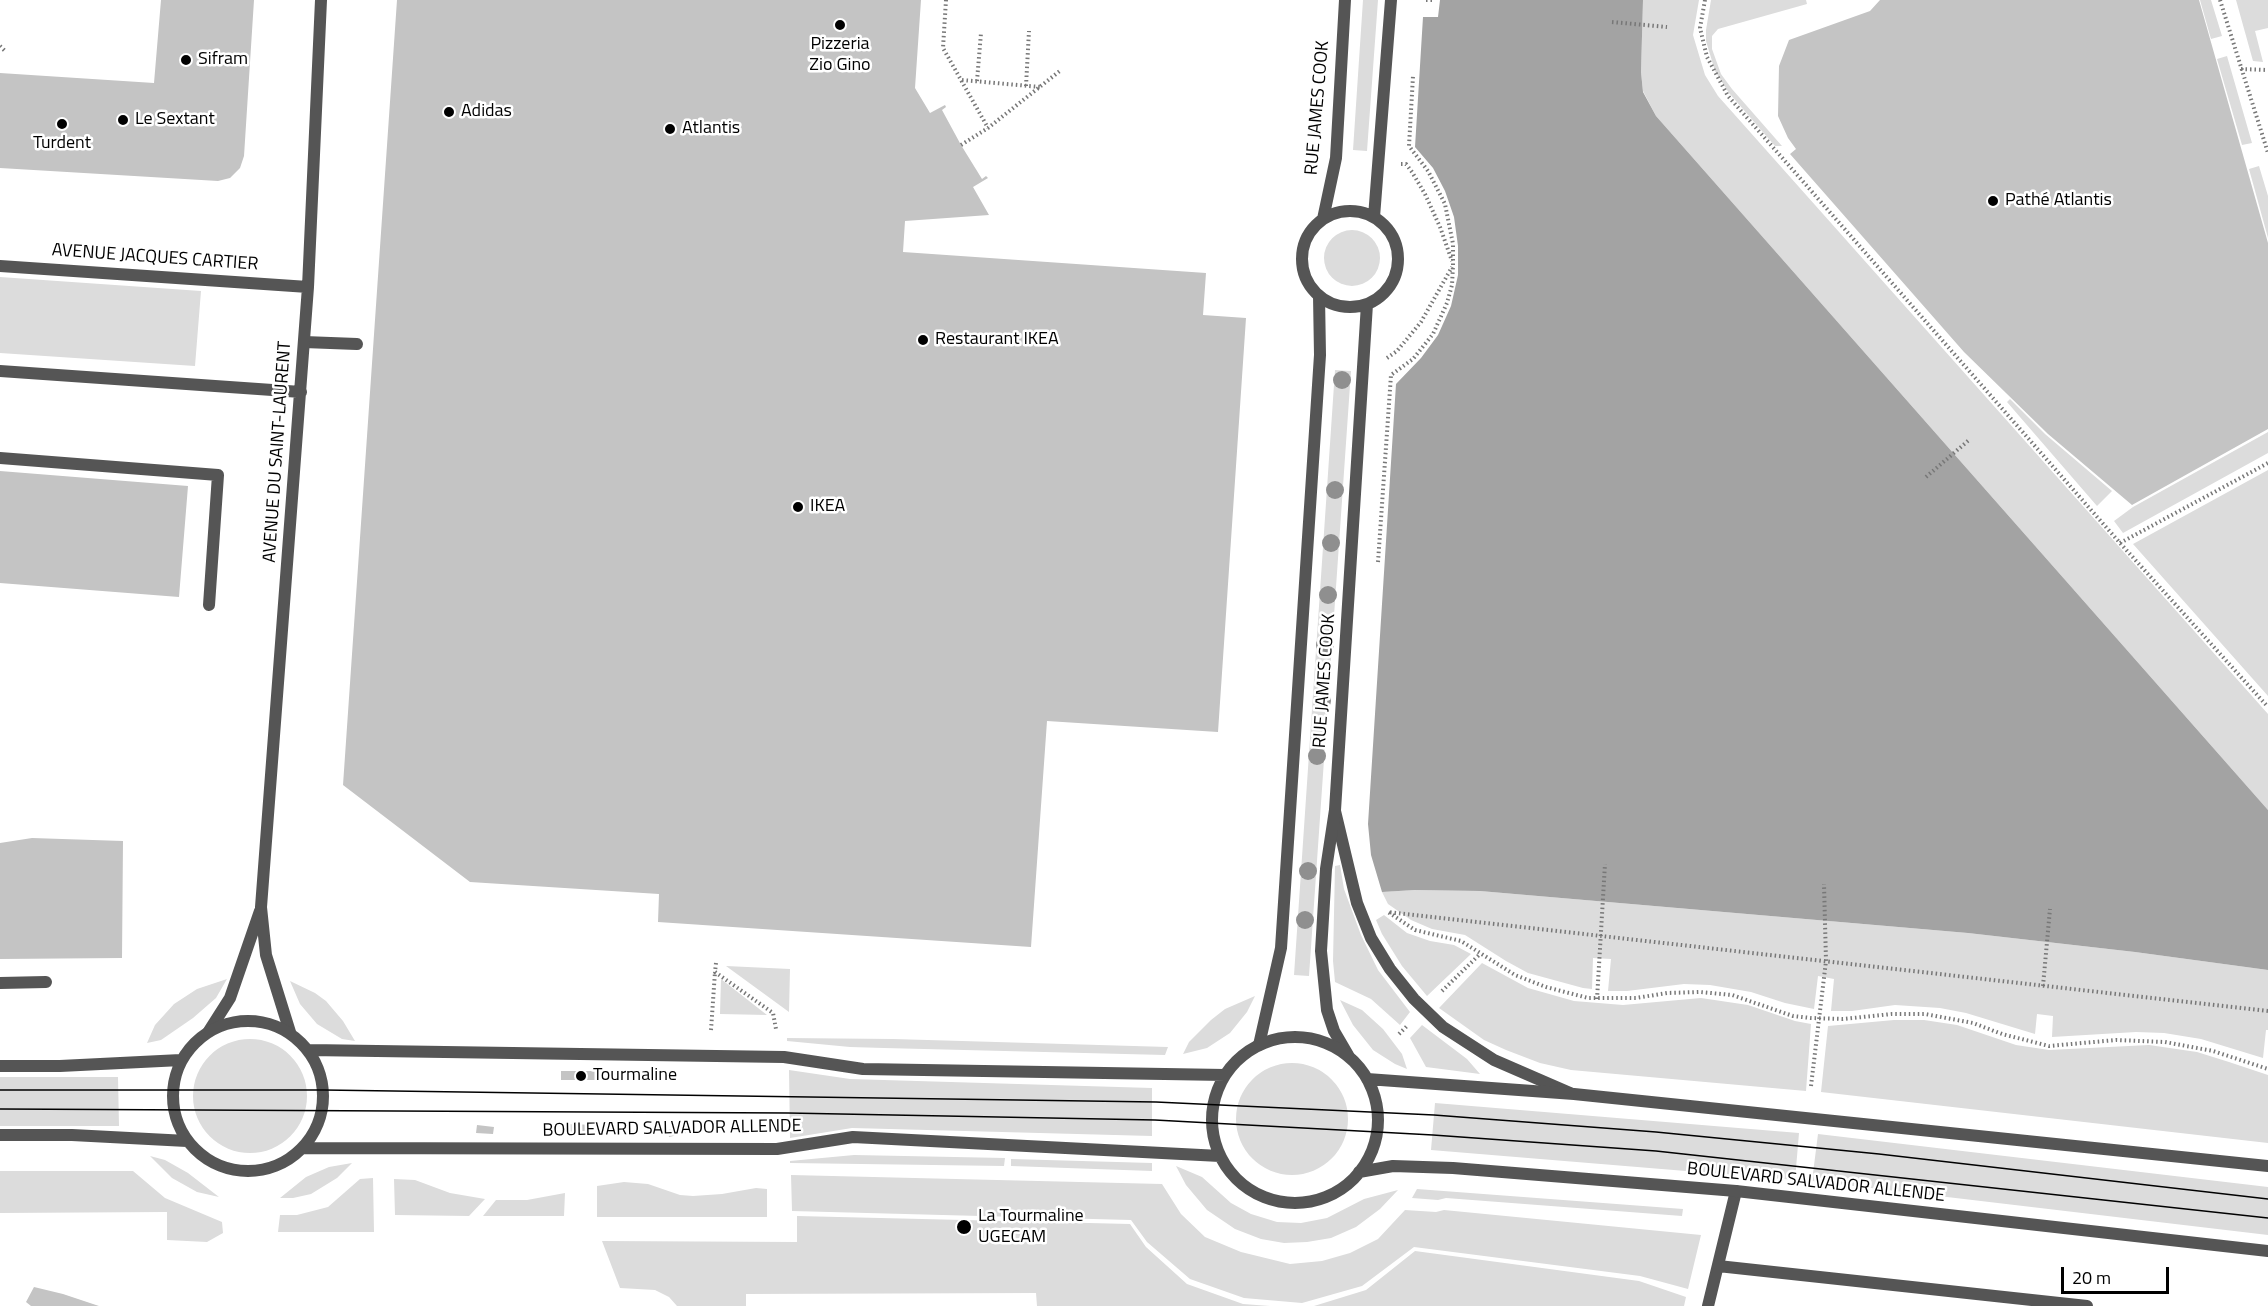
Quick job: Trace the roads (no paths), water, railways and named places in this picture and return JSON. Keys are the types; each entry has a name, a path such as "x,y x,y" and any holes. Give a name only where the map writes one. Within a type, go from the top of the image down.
{"street":[{"name":"AVENUE DU SAINT-LAURENT","path":"290,1032 267,955 261,907 308,287 321,0"},
{"name":"RUE JAMES COOK","path":"1323,219 1336,158 1345,0"},
{"path":"1374,217 1391,0"},
{"path":"1348,210 1374,217 1386,226 1394,240 1398,255 1397,270 1391,285 1381,297 1355,308 1329,303 1318,296 1308,284 1302,268 1301,251 1305,238 1313,227 1335,212 1348,210"},
{"name":"AVENUE JACQUES CARTIER","path":"0,266 308,287"},
{"name":"RUE JAMES COOK","path":"1259,1045 1281,948 1320,355 1318,296"},
{"name":"RUE JAMES COOK","path":"1348,1055 1334,1031 1327,1010 1321,951 1326,869 1335,810 1367,304"},
{"path":"304,342 357,344"},
{"path":"0,371 301,392"},
{"path":"0,458 218,475 209,605"},
{"path":"1335,810 1349,875 1360,912 1371,938 1390,969 1414,999 1443,1027 1494,1060 1574,1095"},
{"name":"AVENUE DU SAINT-LAURENT","path":"209,1031 230,998 261,907"},
{"path":"0,983 46,982"},
{"path":"249,1020 271,1024 290,1032 309,1050 320,1071 324,1090 323,1110 315,1132 303,1148 283,1164 249,1172 231,1170 214,1164 187,1142 178,1126 173,1110 172,1090 181,1060 191,1045 209,1031 227,1023 249,1020"},
{"path":"1302,1037 1326,1043 1348,1055 1367,1079 1375,1097 1377,1131 1372,1151 1359,1172 1346,1185 1329,1195 1307,1202 1286,1202 1264,1197 1250,1190 1234,1176 1220,1156 1215,1143 1211,1122 1217,1090 1225,1074 1240,1057 1259,1045 1283,1038 1302,1037"},
{"path":"309,1050 783,1057 863,1069 1225,1074"},
{"path":"0,1066 60,1066 181,1060"},
{"path":"1367,1079 1574,1095 2268,1166"},
{"path":"0,1135 72,1135 187,1142"},
{"name":"BOULEVARD SALVADOR ALLENDE","path":"303,1148 777,1149 853,1137 1220,1156"},
{"name":"BOULEVARD SALVADOR ALLENDE","path":"1359,1172 1393,1166 1453,1168 1736,1191 2268,1251"},
{"path":"1708,1306 1736,1191"},
{"path":"1718,1266 2087,1306"}],"tram line":[{"path":"0,1090 324,1090 1156,1102 1434,1115 1656,1132 1879,1154 2268,1199"},
{"path":"0,1109 788,1113 1155,1120 1433,1135 1656,1151 2268,1218"}],"place":[{"name":"Pizzeria Zio Gino","path":"840,25"},
{"name":"Sifram","path":"186,60"},
{"name":"Adidas","path":"449,112"},
{"name":"Le Sextant","path":"123,120"},
{"name":"Turdent","path":"62,124"},
{"name":"Atlantis","path":"670,129"},
{"name":"Pathé Atlantis","path":"1993,201"},
{"name":"Restaurant IKEA","path":"923,340"},
{"name":"IKEA","path":"798,507"},
{"name":"Tourmaline","path":"581,1076"},
{"name":"La Tourmaline UGECAM","path":"964,1227"}]}
